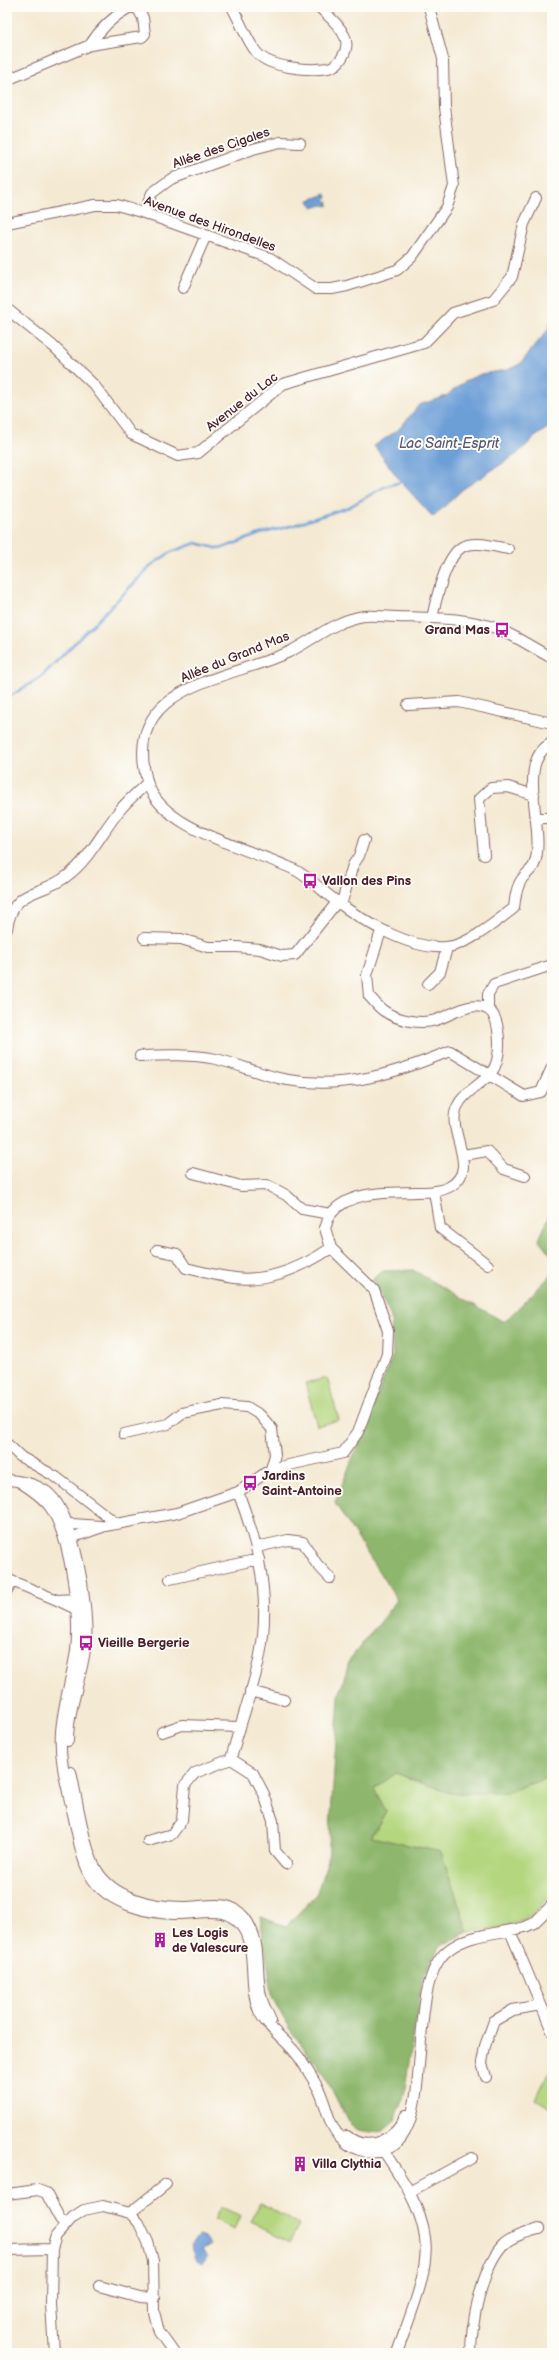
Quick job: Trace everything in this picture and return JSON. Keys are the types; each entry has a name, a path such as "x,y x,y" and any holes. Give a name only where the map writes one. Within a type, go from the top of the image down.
{"street":[{"path":"7,80 90,44 142,38 145,34 143,18 138,9 130,7 118,14 96,35 90,44"},
{"path":"232,7 257,53 266,60 297,69 329,68 339,62 346,52 346,38 340,27 319,7"},
{"name":"Avenue des Hirondelles","path":"7,223 95,205 117,205 144,213 270,258 310,286 322,290 346,286 379,277 397,270 406,263 447,207 454,186 444,107 444,59 429,7"},
{"name":"Allée des Cigales","path":"144,213 152,193 170,179 280,142 300,143"},
{"name":"Avenue du Lac","path":"7,309 53,346 94,385 131,434 178,456 198,453 283,384 424,343 453,313 493,300 512,277 524,224 536,198"},
{"path":"183,288 206,235"},
{"path":"432,618 436,596 451,558 462,547 477,544 508,549"},
{"name":"Allée du Grand Mas","path":"447,948 427,946 381,931 339,904 296,870 190,827 163,808 147,784 143,752 147,727 163,705 186,688 289,652 327,628 365,616 432,618 476,623 502,630 552,658"},
{"path":"408,704 460,702 552,723"},
{"path":"428,984 440,972 447,948 471,938 514,908 521,880 534,865 539,838 533,773 536,760 552,743"},
{"path":"7,929 9,914 14,905 26,896 56,884 68,876 85,858 120,810 147,784"},
{"path":"484,855 479,799 491,788 508,787 534,796"},
{"path":"536,818 552,818"},
{"path":"144,938 181,939 208,947 260,949 282,956 295,955 339,904 353,865 360,856 364,840"},
{"path":"381,931 367,975 369,996 384,1012 411,1022 435,1020 472,1006 488,1009"},
{"path":"65,1533 177,1513 238,1492 271,1469 343,1453 358,1432 387,1354 388,1331 374,1290 331,1248 325,1228 331,1214 341,1206 360,1196 434,1191 448,1188 456,1182 463,1169 464,1155 454,1128 454,1116 457,1106 472,1089 491,1074 501,1047 496,1019 488,1009 488,994 494,984 552,965"},
{"path":"140,1056 168,1055 216,1059 250,1071 289,1080 325,1082 365,1080 415,1065 450,1051 491,1074 524,1096 542,1092 552,1067"},
{"path":"464,1155 487,1151 504,1169 525,1176"},
{"path":"193,1173 241,1186 267,1185 286,1195 302,1209 331,1214"},
{"path":"434,1191 440,1228 488,1265"},
{"path":"156,1250 176,1254 186,1268 236,1278 276,1275 309,1263 331,1248"},
{"path":"124,1434 168,1424 182,1413 215,1406 222,1405 247,1408 260,1415 272,1429 274,1455 271,1469"},
{"path":"7,1444 21,1457 56,1477 117,1524"},
{"path":"7,1480 18,1481 48,1505 65,1533 86,1636 71,1713 68,1745 70,1767 95,1867 111,1887 139,1900 172,1907 218,1904 232,1908 244,1916 252,1930 257,1948 261,1996 275,2029"},
{"path":"231,1759 250,1691 263,1636 264,1601 257,1547 238,1492"},
{"path":"257,1547 288,1540 303,1542 316,1563 330,1578"},
{"path":"170,1578 259,1559"},
{"path":"7,1591 10,1580 57,1600 79,1602"},
{"path":"79,1602 77,1641 64,1710 61,1750 74,1819 90,1873 95,1881 109,1895 135,1907 173,1914 219,1912 231,1916 238,1922 244,1931 250,1949 254,1995 259,2011 266,2022 275,2029 298,2056 320,2092 333,2128 344,2142 366,2152 386,2145 404,2135 410,2122 425,1999 436,1964 447,1951 465,1940 510,1932 534,1923 552,1905"},
{"path":"250,1691 284,1700"},
{"path":"162,1732 182,1725 239,1727"},
{"path":"148,1841 172,1834 182,1820 185,1785 195,1773 231,1759"},
{"path":"231,1759 253,1773 264,1794 273,1821 275,1851 286,1864"},
{"path":"510,1932 552,2031"},
{"path":"486,2077 482,2063 485,2046 494,2020 513,2010 540,2005"},
{"path":"386,2145 409,2192 420,2219 425,2238 423,2271 396,2353"},
{"path":"409,2192 472,2158"},
{"path":"130,2213 166,2184"},
{"path":"7,2194 38,2190 46,2193 60,2219 65,2224"},
{"path":"54,2353 51,2304 52,2249 56,2236 65,2224 84,2210 103,2206 130,2213 148,2242 153,2261 155,2298 154,2312 159,2332 174,2353"},
{"path":"471,2353 474,2319 492,2262 501,2246 523,2233 539,2229"},
{"path":"8,2253 52,2249"},
{"path":"99,2286 140,2297 155,2298"}],"green space":[{"path":"552,1209 552,1256 539,1240"},
{"path":"413,1270 504,1322 552,1274 552,1780 546,1778 505,1793 450,1793 396,1773 374,1789 386,1811 371,1837 441,1852 468,1932 440,1946 423,1976 403,2100 395,2120 383,2130 370,2132 358,2130 348,2122 325,2076 289,2028 273,1999 260,1917 286,1926 316,1895 328,1860 339,1696 350,1659 397,1600 335,1503 393,1355 391,1317 373,1279 383,1271"},
{"path":"327,1378 339,1420 317,1426 305,1383"},
{"path":"396,1773 420,1783 505,1793 546,1778 552,1780 552,1892 533,1915 504,1927 468,1932 441,1852 371,1838 386,1811 374,1789"},
{"path":"552,2064 552,2109 536,2099"},
{"path":"261,2203 299,2225 289,2243 250,2221"},
{"path":"221,2207 241,2216 235,2229 215,2220"}],"water":[{"path":"326,194 327,198 324,200 328,202 328,206 323,205 312,208 309,200"},
{"name":"Lac Saint-Esprit","path":"552,320 552,425 535,437 517,454 463,489 433,517 402,483 374,446 399,429 419,405 446,396 467,380 481,374 507,370 520,364 547,331"},
{"path":"199,2236 206,2238 210,2245 202,2249 207,2258 202,2264 197,2261 191,2245"}],"waterway":[{"path":"7,698 41,677 153,564 171,552 196,543 220,549 260,534 294,525 349,507 384,487 404,481"}],"place":[{"name":"Grand Mas","path":"502,630"},
{"name":"Vallon des Pins","path":"310,881"},
{"name":"Jardins Saint-Antoine","path":"250,1483"},
{"name":"Vieille Bergerie","path":"86,1643"},
{"name":"Les Logis de Valescure","path":"160,1940"},
{"name":"Villa Clythia","path":"300,2164"}]}
